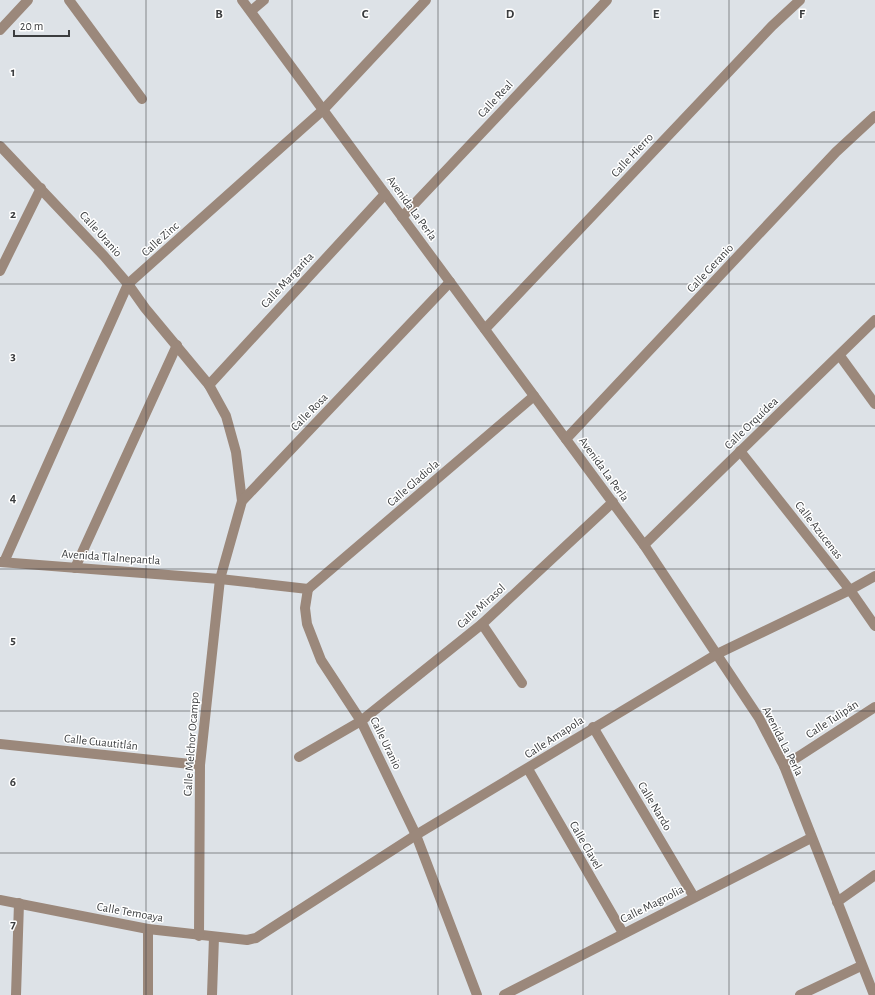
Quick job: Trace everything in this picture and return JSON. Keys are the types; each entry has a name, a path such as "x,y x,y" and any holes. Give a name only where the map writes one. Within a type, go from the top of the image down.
{"street":[{"path":"0,30 28,0"},
{"path":"69,0 142,99"},
{"name":"Avenida La Perla","path":"242,0 644,545 759,718 784,766 861,966 874,995"},
{"path":"251,11 264,0"},
{"name":"Calle Zinc","path":"2,562 128,284 323,110 426,0"},
{"name":"Calle Real","path":"402,217 607,0"},
{"name":"Calle Hierro","path":"485,329 772,26 800,0"},
{"name":"Calle Geranio","path":"566,439 836,152 875,116"},
{"name":"Calle Uranio","path":"0,146 41,188 128,284 145,308 209,384 226,416 236,452 242,501"},
{"path":"0,271 41,188"},
{"name":"Calle Margarita","path":"209,384 385,194"},
{"name":"Calle Rosa","path":"220,579 242,501 450,282"},
{"name":"Calle Orquídea","path":"644,545 840,356 875,320"},
{"path":"74,568 177,345"},
{"path":"840,356 875,404"},
{"name":"Calle Gladiola","path":"308,589 534,396"},
{"name":"Calle Azucenas","path":"740,451 850,590 875,626"},
{"name":"Calle Mirasol","path":"299,757 361,721 482,624 613,502"},
{"name":"Avenida Tlalnepantla","path":"2,562 220,579"},
{"name":"Calle Amapola","path":"256,938 416,835 528,769 593,727 717,654 850,590 875,576"},
{"path":"220,579 308,589"},
{"name":"Calle Melchor Ocampo","path":"199,936 200,765 220,579"},
{"name":"Calle Uranio","path":"308,589 305,608 307,624 321,660 361,721 416,835 477,995"},
{"path":"482,624 522,683"},
{"name":"Calle Tulipán","path":"784,766 875,707"},
{"name":"Calle Nardo","path":"593,727 694,897"},
{"name":"Calle Cuautitlán","path":"0,744 200,765"},
{"name":"Calle Clavel","path":"528,769 623,933"},
{"name":"Calle Magnolia","path":"504,995 812,838"},
{"path":"837,902 875,875"},
{"name":"Calle Temoaya","path":"0,900 148,929 199,936 247,940 256,938"},
{"path":"16,995 19,903"},
{"path":"148,929 148,995"},
{"path":"212,995 214,937"},
{"path":"800,995 861,966"}]}
